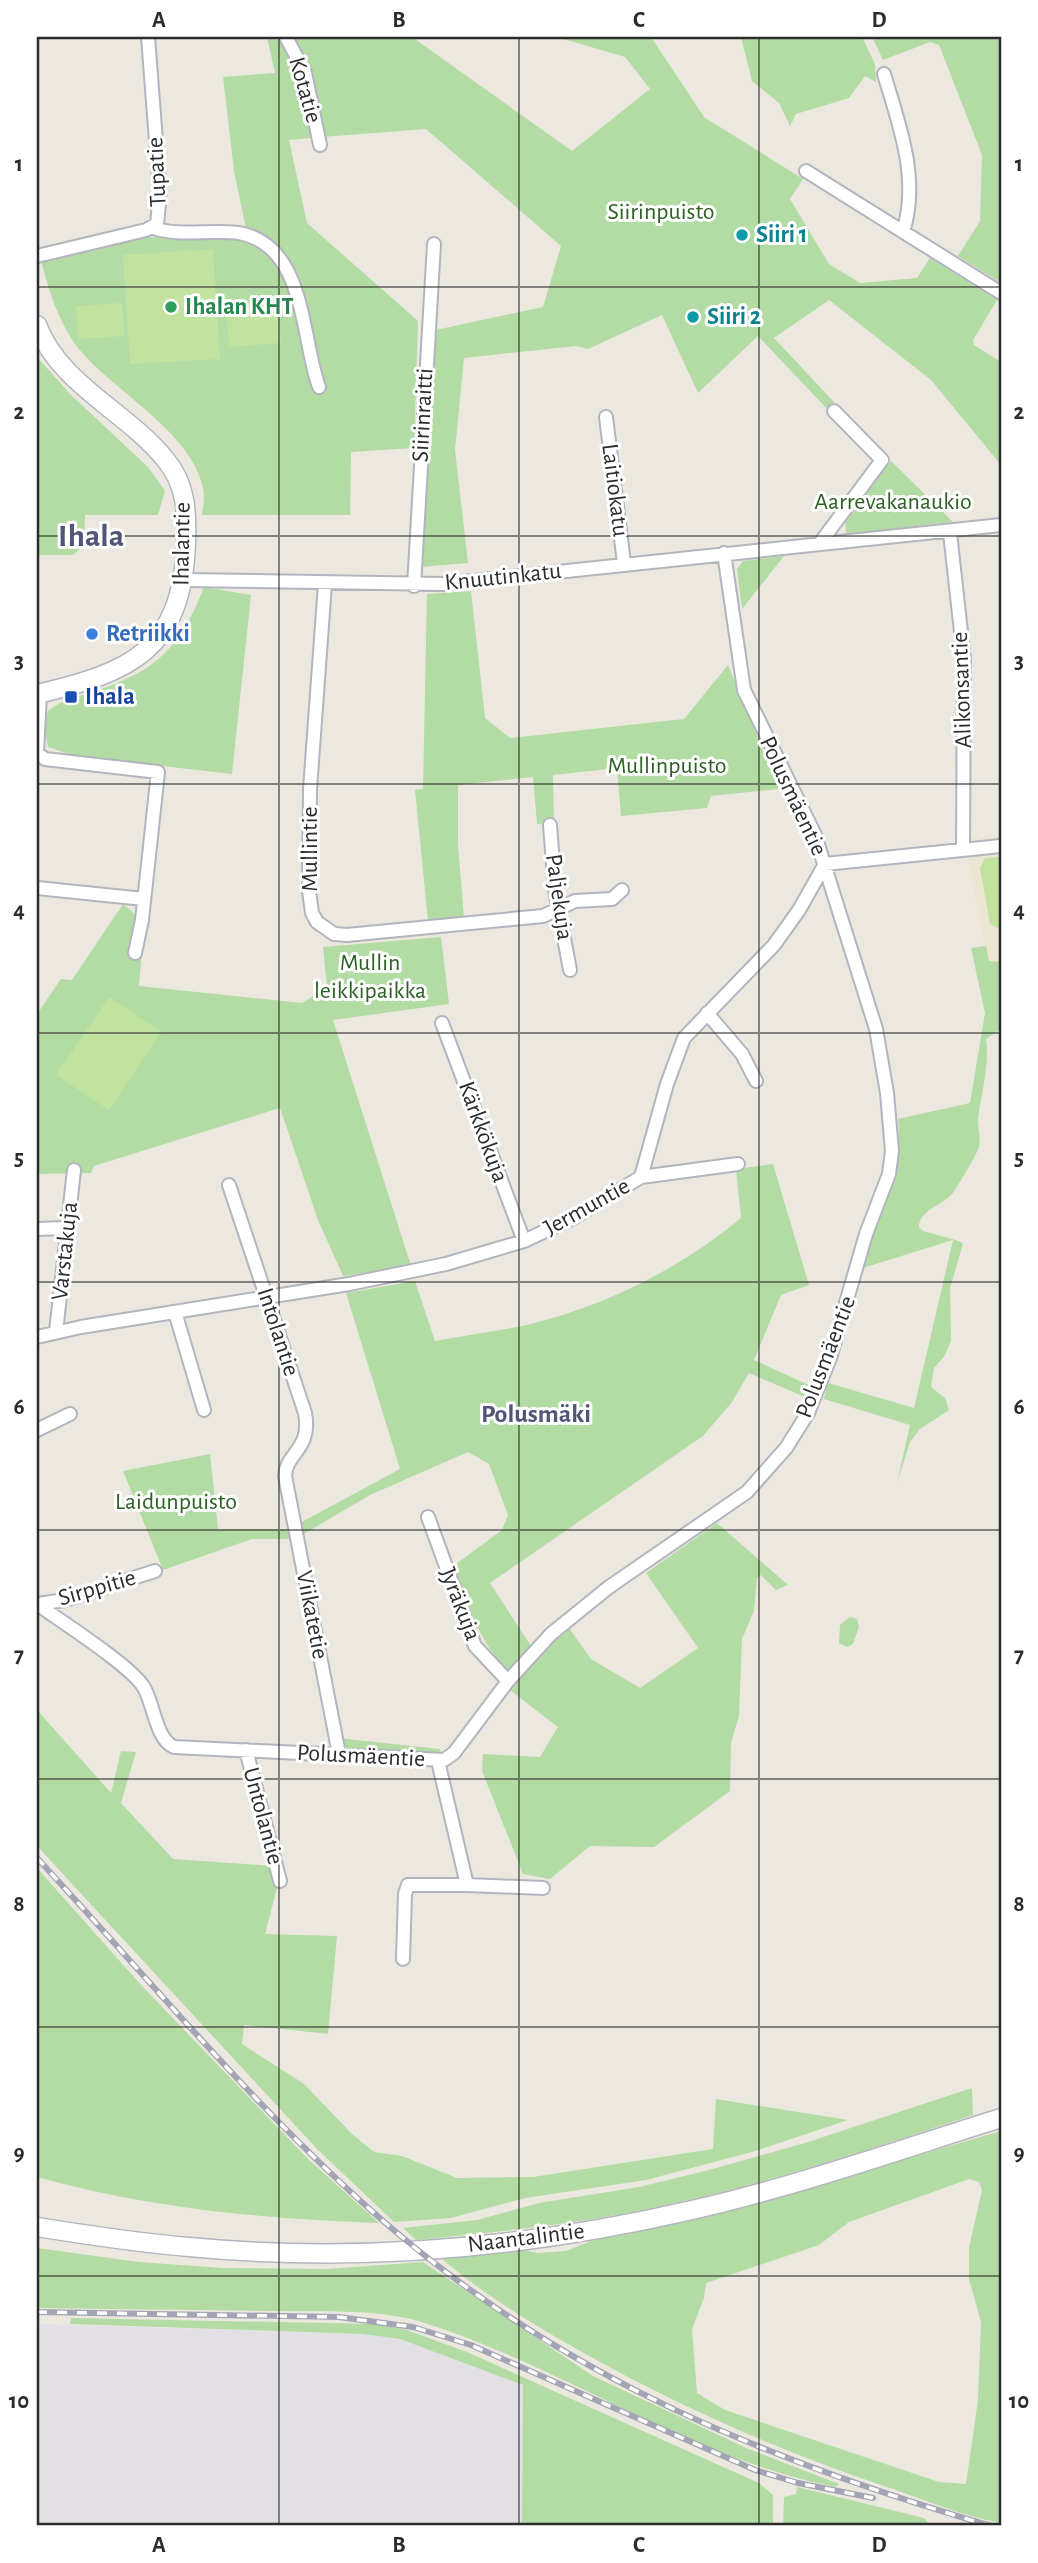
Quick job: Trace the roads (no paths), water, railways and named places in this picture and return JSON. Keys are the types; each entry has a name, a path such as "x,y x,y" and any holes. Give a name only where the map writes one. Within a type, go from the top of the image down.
{"main road":[{"name":"Ihalantie","path":"37,325 57,362 152,446 173,470 184,494 186,508 184,580 176,610 148,648 101,676 38,694"},
{"name":"Naantalintie","path":"37,2227 190,2248 320,2253 433,2249 551,2237 681,2213 1001,2118"},
{"path":"37,2221 69,2232"}],"street":[{"name":"Tupatie","path":"37,256 153,228 161,210 148,37"},
{"name":"Kotatie","path":"286,37 305,73 320,145"},
{"path":"884,74 906,154 910,199 903,232"},
{"path":"806,171 1001,293"},
{"path":"153,228 196,233 238,233 264,244 279,258 288,272 300,308 319,387"},
{"name":"Siirinraitti","path":"414,586 434,244"},
{"path":"820,543 882,460 834,411"},
{"name":"Laitiokatu","path":"606,417 624,563"},
{"name":"Knuutinkatu","path":"184,580 414,586 820,543 950,533 1001,525"},
{"name":"Alikonsantie","path":"950,533 964,659 963,848"},
{"name":"Polusmäentie","path":"37,1604 142,1685 169,1744 438,1761 454,1753 508,1681 571,1616 721,1511 761,1479 808,1413 830,1358 866,1234 889,1174 892,1152 885,1074 879,1043 825,864 794,788 744,690 724,553"},
{"name":"Mullintie","path":"325,584 308,837 310,902 317,922 334,934 347,934 543,916 575,901 612,899 622,890"},
{"path":"38,694 37,755 60,762 158,772 144,899 135,953"},
{"name":"Paljekuja","path":"550,825 559,909 570,970"},
{"path":"825,864 1001,846"},
{"name":"Jermuntie","path":"37,1337 411,1273 524,1241 573,1218 641,1177 679,1047 691,1028 781,936 825,864"},
{"path":"37,888 144,899"},
{"path":"707,1013 742,1055 756,1081"},
{"name":"Kärkkökuja","path":"442,1023 524,1241"},
{"path":"641,1177 738,1164"},
{"name":"Varstakuja","path":"56,1332 74,1170"},
{"name":"Intolantie","path":"229,1185 307,1421 303,1444 287,1466 285,1476"},
{"path":"37,1229 66,1228"},
{"path":"175,1312 204,1410"},
{"path":"37,1430 70,1414"},
{"name":"Viikatetie","path":"285,1476 339,1754"},
{"name":"Jyräkuja","path":"428,1517 475,1646 508,1681"},
{"name":"Sirppitie","path":"37,1604 65,1600 155,1571"},
{"name":"Untolantie","path":"246,1750 280,1881"},
{"path":"438,1761 467,1885"},
{"path":"403,1959 405,1894 408,1885 543,1888"}],"railway":[{"path":"37,1858 211,2051 301,2144 396,2232 463,2285 532,2332 604,2374 677,2411 830,2474 991,2526"},
{"path":"37,2312 339,2317 413,2327 471,2345 755,2470 798,2483 873,2498"}],"place":[{"name":"Siiri 1","path":"742,235"},
{"name":"Ihalan KHT","path":"171,307"},
{"name":"Siiri 2","path":"693,317"},
{"name":"Retriikki","path":"92,634"},
{"name":"Ihala","path":"71,697"}],"district":[{"name":"Ihala","path":"91,536"},
{"name":"Polusmäki","path":"536,1414"}],"park label":[{"name":"Siirinpuisto","path":"661,212"},
{"name":"Aarrevakanaukio","path":"893,502"},
{"name":"Mullinpuisto","path":"667,766"},
{"name":"Mullin leikkipaikka","path":"370,977"},
{"name":"Laidunpuisto","path":"176,1502"}]}
